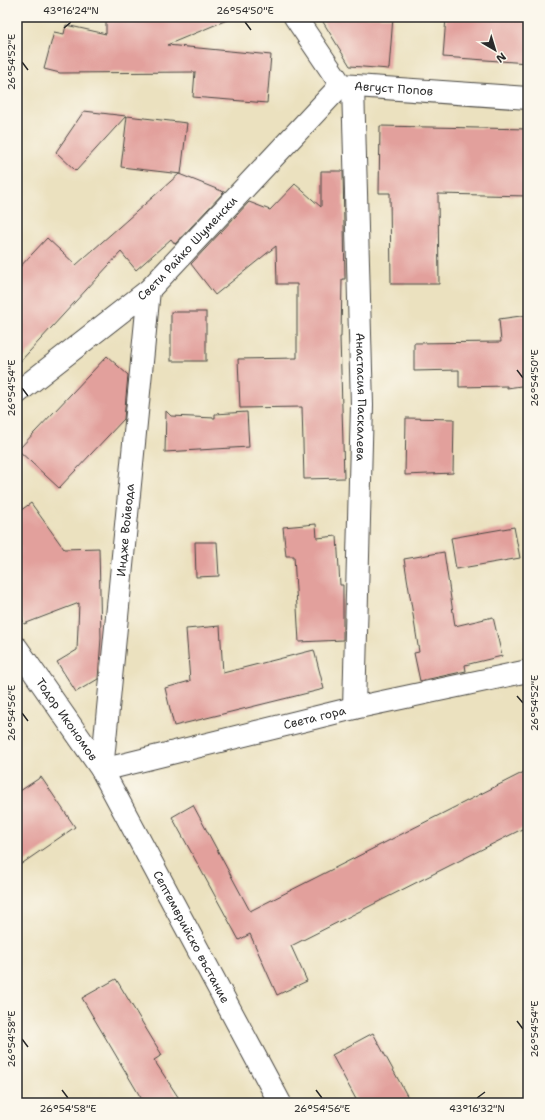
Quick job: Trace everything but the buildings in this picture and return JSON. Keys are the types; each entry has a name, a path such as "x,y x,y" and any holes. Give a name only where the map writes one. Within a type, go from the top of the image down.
{"street":[{"name":"Август Попов","path":"295,17 347,85 528,98"},
{"name":"Свети Райко Шуменски","path":"17,393 149,290 347,85"},
{"name":"Анастасия Паскалева","path":"347,85 362,405 354,708"},
{"name":"Индже Войвода","path":"102,770 149,290"},
{"name":"Тодор Икономов","path":"17,648 102,770"},
{"name":"Света гора","path":"102,770 354,708 528,671"},
{"name":"Септемврийско въстание","path":"102,770 280,1103"}]}
